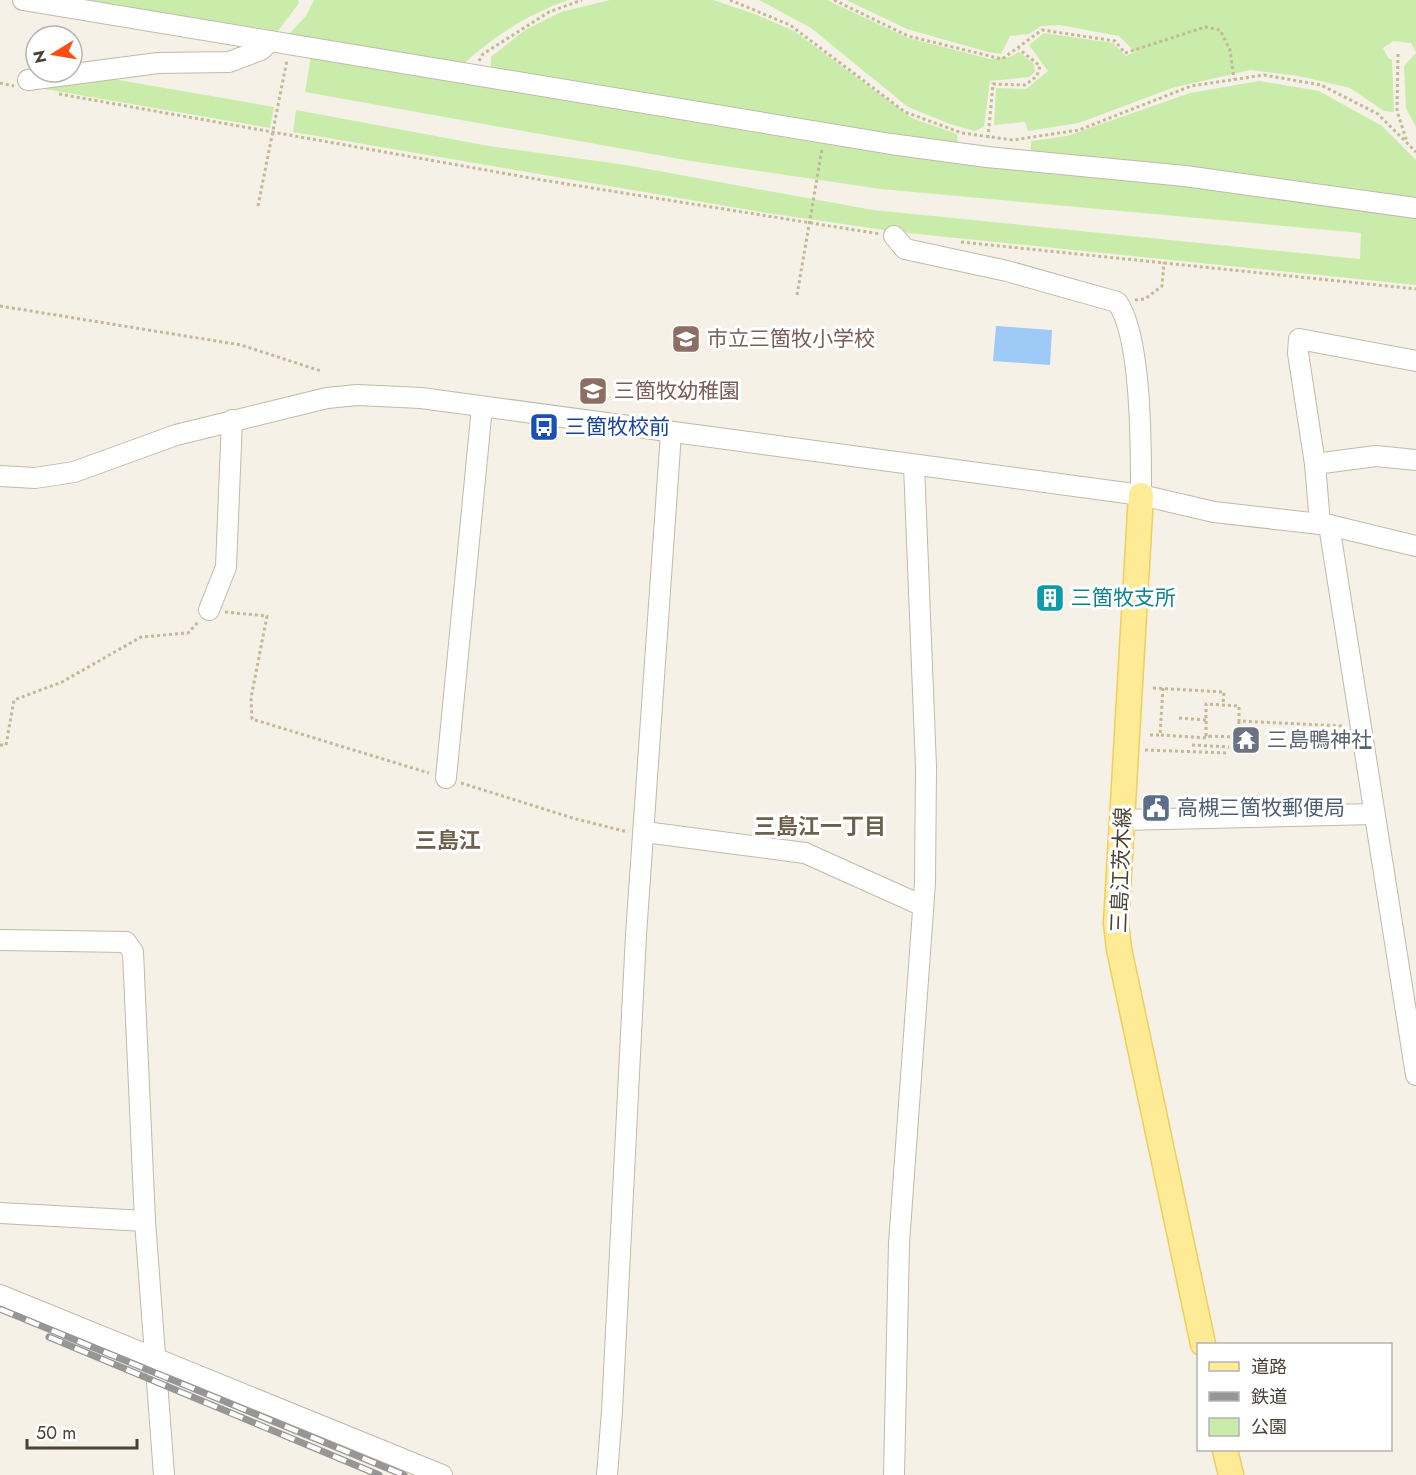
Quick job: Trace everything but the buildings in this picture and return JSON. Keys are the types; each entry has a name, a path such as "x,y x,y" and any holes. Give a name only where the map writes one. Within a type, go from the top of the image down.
{"main road":[{"name":"三島江茨木線","path":"1141,495 1116,923 1119,949 1203,1343"},
{"path":"1225,1451 1231,1475"}],"street":[{"path":"23,0 825,133 987,157 1185,176 1416,208"},
{"path":"84,74 158,63 229,62 280,43"},
{"path":"894,236 904,249 1007,271 1117,302 1130,325 1141,426 1141,495"},
{"path":"1416,361 1299,339 1298,353 1324,525 1416,1075"},
{"path":"0,476 34,478 74,472 176,435 327,398 357,395 421,398 1141,495 1214,512 1324,525 1416,546"},
{"path":"446,778 482,407"},
{"path":"209,610 226,567 232,420"},
{"path":"607,1475 636,935 645,832 671,433"},
{"path":"1315,465 1376,456 1416,460"},
{"path":"894,1475 899,1243 923,906 926,767 914,465"},
{"path":"1122,820 1374,814"},
{"path":"645,832 805,853 923,906"},
{"path":"0,940 126,942 133,952 145,1221 164,1475"},
{"path":"0,1213 145,1221"},
{"path":"0,1295 442,1475"}],"path":[{"path":"472,74 483,54 549,12 582,0"},
{"path":"730,0 790,25 905,112 962,133 1013,140 1078,130 1191,86 1263,75 1321,85 1378,114 1416,152"},
{"path":"834,0 908,36 1002,59 1042,30 1115,41 1125,53 1205,27 1220,30 1230,50 1234,79"},
{"path":"258,206 272,132 280,43"},
{"path":"988,136 993,84 1024,85 1037,76 1040,66 1019,48"},
{"path":"1398,54 1397,111 1407,144"},
{"path":"0,83 24,83"},
{"path":"54,93 536,179 894,236"},
{"path":"797,295 825,133"},
{"path":"953,242 1416,289"},
{"path":"1117,302 1145,299 1162,286 1164,262"},
{"path":"0,306 241,345 321,371"},
{"path":"0,746 6,745 14,700 62,682 141,637 188,633 209,610 267,616 252,698 252,719 576,819 626,831 645,832"},
{"path":"1153,688 1224,692 1223,705"},
{"path":"1160,735 1163,688"},
{"path":"1150,735 1238,737 1239,706 1206,705 1206,736 1210,736"},
{"path":"1179,718 1206,720"},
{"path":"1239,721 1348,726 1359,731"},
{"path":"1126,755 1145,750 1229,755 1229,736"},
{"path":"1192,746 1229,747"}],"green space":[{"path":"82,0 298,0 299,3 278,31"},
{"path":"314,0 568,0 539,12 511,28 484,46 460,67 287,36 306,16"},
{"path":"610,0 713,0 755,14 794,31 912,118 957,134 958,145 491,69 491,57 525,30 561,12"},
{"path":"759,0 827,0 908,38 990,59 1010,57 1019,52 1034,64 1035,72 1029,77 990,81 984,127 974,131 908,107 811,28"},
{"path":"846,0 1416,0 1416,52 1411,43 1393,41 1383,48 1388,58 1392,60 1394,112 1384,111 1350,88 1299,76 1250,70 1172,88 1079,123 1028,131 1025,122 994,125 996,88 1026,89 1048,71 1029,45 1044,33 1113,43 1126,56 1135,52 1119,36 1060,25 1041,26 1029,34 1010,36 1001,54 988,52 907,29"},
{"path":"1416,53 1416,127 1406,108 1404,66"},
{"path":"311,56 843,147 1085,173 1416,218 1416,285 898,232 761,212 293,132 296,110 489,146 626,165 873,210 1360,259 1361,233 881,189 691,161 305,92"},
{"path":"107,78 274,107 270,128 27,86 84,84 84,80"},
{"path":"1259,81 1319,91 1382,126 1416,160 1416,200 1031,152 1031,141 1067,136 1190,93"}],"water":[{"path":"996,326 1052,330 1050,365 993,361"}],"railway":[{"path":"0,1309 404,1475"},
{"path":"49,1337 379,1475"}],"place":[{"name":"市立三箇牧小学校","path":"686,339"},
{"name":"三箇牧幼稚園","path":"593,391"},
{"name":"三箇牧校前","path":"544,427"},
{"name":"三箇牧支所","path":"1050,598"},
{"name":"三島鴨神社","path":"1246,740"},
{"name":"高槻三箇牧郵便局","path":"1156,808"}],"district":[{"name":"三島江一丁目","path":"820,826"},
{"name":"三島江","path":"448,840"}]}
